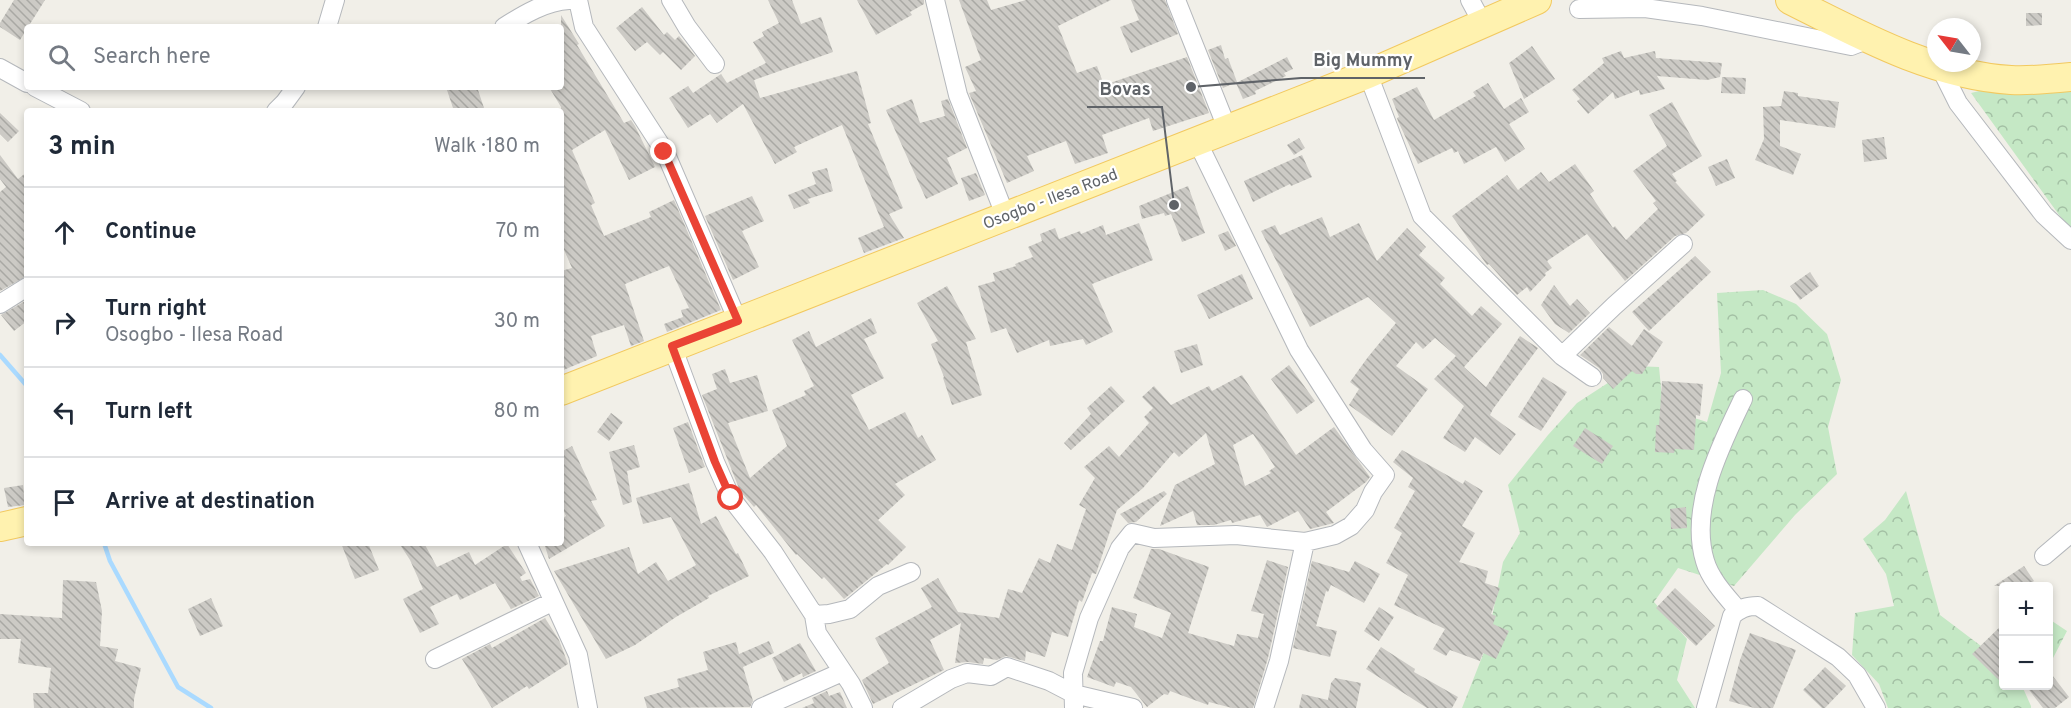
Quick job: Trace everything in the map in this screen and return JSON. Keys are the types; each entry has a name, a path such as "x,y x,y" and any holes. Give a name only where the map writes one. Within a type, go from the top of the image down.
{"main road":[{"name":"Osogbo - Ilesa Road","path":"564,390 1368,74 1476,12 1537,0"},
{"path":"1790,0 1869,39 1927,62"},
{"path":"1968,72 2013,80 2071,77"},
{"path":"0,527 24,522"}],"street":[{"path":"328,24 335,0"},
{"path":"509,24 525,14 560,0 569,0"},
{"path":"578,0 584,27 664,152 738,321"},
{"path":"671,0 687,27 715,64"},
{"path":"935,0 958,95 1005,215"},
{"path":"1176,0 1227,128"},
{"path":"1579,9 1645,8 1702,16 1851,46 1869,39"},
{"path":"0,68 24,81"},
{"path":"1942,72 1958,103 2044,215 2071,240"},
{"path":"1368,74 1422,216 1562,356 1592,376"},
{"path":"41,90 75,108"},
{"path":"279,108 294,90"},
{"path":"1074,701 1073,673 1089,618 1120,548 1132,533 1154,538 1236,536 1305,542 1335,535 1351,526 1365,510 1384,475 1363,450 1299,350 1197,141"},
{"path":"1562,356 1683,244"},
{"path":"0,304 24,289"},
{"path":"672,346 715,462 731,498 773,552 813,615 817,633 851,684 863,708"},
{"path":"1738,610 1722,591 1705,563 1699,535 1702,504 1725,438 1743,399"},
{"path":"2044,556 2071,533"},
{"path":"1264,708 1279,661 1305,542"},
{"path":"528,546 578,655 588,708"},
{"path":"813,615 850,609 878,586 911,572"},
{"path":"435,659 552,602"},
{"path":"1706,708 1732,616 1738,610 1748,606 1758,606 1838,657 1857,675 1876,708"},
{"path":"902,708 951,679 967,673 991,676 1007,667 1049,681 1074,701 1133,708"},
{"path":"761,708 842,672"},
{"path":"1049,681 1061,674 1073,673"}],"green space":[{"path":"2071,68 2071,228 2067,226 1971,93"},
{"path":"1763,290 1796,304 1827,334 1841,380 1828,427 1837,474 1795,515 1734,586 1678,568 1654,602 1687,639 1677,680 1695,708 1462,708 1486,647 1503,562 1520,533 1508,485 1577,403 1634,366 1659,367 1663,408 1707,422 1721,373 1717,293"},
{"path":"1906,491 1940,615 1981,646 1999,629 1999,690 2024,690 2031,708 1888,708 1879,684 1852,655 1855,613 1894,606 1886,574 1863,539 1885,520"},
{"path":"2053,622 2067,631 2053,658"}],"building":[{"path":"14,0 45,0 30,24 24,24 24,34 20,40 0,27 0,23"},
{"path":"768,0 792,0 801,24 821,17 833,52 754,80 760,98 857,71 871,123 868,124 903,208 889,214 904,238 864,253 858,238 884,227 842,125 794,147 797,152 775,164 743,104 717,123 710,114 688,128 669,98 688,86 693,93 721,74 727,83 766,63 753,42 764,36 762,32 779,23"},
{"path":"857,0 924,0 924,4 910,12 912,15 876,35"},
{"path":"959,0 987,0 991,10 1026,0 1111,0 1058,26 1077,73 1097,66 1104,85 1187,57 1209,113 1153,131 1149,118 1102,135 1108,153 1075,164 1066,141 1027,156 1034,171 1007,183 969,93 976,91 965,67 981,60"},
{"path":"1131,0 1165,0 1178,34 1131,53 1120,27 1139,20"},
{"path":"642,7 664,35 667,32 675,40 679,36 695,56 681,70 663,52 660,55 647,42 635,51 616,28"},
{"path":"2026,13 2042,13 2042,25 2026,26"},
{"path":"561,15 624,123 631,120 635,126 655,167 629,180 605,130 572,150 595,203 591,205 604,236 651,217 649,212 674,200 721,310 667,332 664,324 683,317 681,310 689,308 669,266 625,284 644,341 631,346 624,325 591,336 597,356 564,370 564,270 572,268 564,250 564,108 561,108 551,90 564,90 564,24 561,24"},
{"path":"1221,45 1225,59 1228,58 1237,82 1223,88 1208,50"},
{"path":"1532,46 1555,79 1524,99 1509,63"},
{"path":"1621,51 1624,58 1655,51 1656,58 1722,63 1720,77 1707,80 1657,76 1665,89 1640,95 1639,90 1615,99 1613,92 1588,114 1577,101 1580,99 1572,90 1604,63 1602,58"},
{"path":"1287,57 1293,69 1284,73 1286,76 1243,99 1236,83"},
{"path":"1722,77 1746,78 1745,94 1721,93"},
{"path":"1488,83 1504,109 1521,98 1529,112 1509,124 1525,149 1505,162 1496,147 1464,164 1458,151 1454,153 1452,148 1418,164 1398,121 1399,117 1392,99 1417,87 1434,120 1476,96 1473,92"},
{"path":"447,90 478,90 484,108 453,108"},
{"path":"1784,91 1798,93 1798,96 1839,102 1835,128 1780,120 1780,146 1801,154 1793,175 1755,160 1764,139 1763,107 1781,106"},
{"path":"912,99 920,123 945,116 941,101 948,99 967,148 947,158 958,184 926,199 886,110"},
{"path":"1672,102 1702,156 1672,174 1677,181 1675,182 1705,215 1686,233 1675,236 1625,281 1587,234 1547,261 1552,268 1530,292 1527,287 1517,295 1489,264 1487,265 1452,216 1507,175 1518,190 1541,172 1549,182 1575,164 1594,191 1590,194 1613,228 1615,226 1626,240 1658,209 1653,203 1656,201 1633,171 1667,146 1649,115"},
{"path":"0,113 19,131 8,142 0,134"},
{"path":"1884,137 1887,159 1864,162 1862,140"},
{"path":"1299,138 1305,148 1294,155 1287,145"},
{"path":"0,155 18,179 24,174 24,278 0,291 0,192 6,187 0,179"},
{"path":"1302,155 1312,177 1291,186 1290,184 1253,202 1244,181"},
{"path":"1727,159 1735,178 1716,186 1708,167"},
{"path":"827,168 833,191 808,199 810,203 794,209 788,195 816,184 812,172"},
{"path":"976,173 985,195 969,201 961,178"},
{"path":"1188,186 1205,233 1182,242 1171,214 1165,216 1164,213 1142,219 1139,206"},
{"path":"752,196 764,221 742,231 759,267 733,280 705,216"},
{"path":"1322,217 1330,237 1359,223 1377,261 1407,228 1426,247 1419,255 1445,278 1440,284 1472,316 1481,306 1502,324 1464,367 1486,387 1520,336 1538,348 1490,415 1516,434 1500,455 1475,437 1465,452 1443,438 1464,406 1434,379 1456,356 1435,338 1423,349 1416,342 1396,366 1428,389 1392,436 1349,405 1359,389 1350,382 1396,323 1368,297 1310,327 1261,231 1275,225 1280,235"},
{"path":"1139,223 1153,260 1092,284 1113,332 1086,345 1083,339 1050,346 1049,340 1017,353 1006,328 991,333 978,286 995,281 993,273 1016,266 1015,264 1033,257 1028,247 1042,241 1040,234 1055,228 1059,239 1080,231 1081,234 1103,225 1106,235"},
{"path":"1228,231 1236,246 1225,251 1218,235"},
{"path":"1695,256 1711,272 1649,331 1632,312"},
{"path":"1810,272 1819,286 1800,300 1790,286"},
{"path":"1242,274 1253,299 1209,319 1197,295"},
{"path":"1554,285 1570,306 1577,299 1590,313 1569,333 1555,324 1541,305"},
{"path":"947,286 976,339 966,342 982,395 952,405 931,344 938,341 917,303"},
{"path":"24,302 24,323 14,331 1,315"},
{"path":"871,318 877,333 864,339 884,378 851,395 869,430 905,412 918,438 922,435 936,460 895,484 905,495 878,520 906,547 888,565 844,599 824,577 822,579 796,555 756,505 754,507 740,491 702,395 717,389 712,374 725,369 730,383 757,375 768,411 728,423 750,478 787,446 772,410 806,395 804,391 814,386 792,340 809,331 816,347"},
{"path":"1609,327 1632,346 1644,329 1663,342 1642,374 1632,371 1613,389 1603,378 1599,368 1580,355"},
{"path":"1197,344 1203,365 1181,373 1174,351"},
{"path":"1289,365 1315,401 1297,414 1271,379"},
{"path":"1242,375 1296,455 1334,427 1370,477 1326,512 1334,523 1310,529 1298,511 1267,527 1260,515 1232,523 1231,520 1214,525 1197,525 1193,511 1160,526 1175,485 1215,464 1206,433 1179,457 1174,452 1143,488 1117,510 1096,574 1092,573 1082,602 1079,600 1068,637 1052,632 1045,657 1026,651 1025,661 1006,656 997,660 984,658 983,664 955,663 961,623 930,640 944,670 873,704 862,680 889,663 875,638 932,607 921,588 938,578 958,612 999,618 1008,589 1022,593 1039,558 1050,563 1057,544 1072,550 1086,509 1079,505 1095,478 1084,467 1109,446 1119,457 1149,423 1144,417 1153,408 1142,397 1154,386 1171,405 1209,386 1212,391","holes":["1253,434 1275,467 1269,471 1271,473 1245,486 1233,445"]},
{"path":"1543,377 1567,392 1541,431 1518,417"},
{"path":"1662,381 1703,384 1700,416 1696,415 1694,450 1675,449 1674,453 1655,452"},
{"path":"1111,386 1125,401 1071,450 1064,443 1091,414 1087,408"},
{"path":"611,413 623,422 609,441 597,432"},
{"path":"688,422 705,467 689,473 673,428"},
{"path":"1585,428 1613,446 1602,464 1573,446"},
{"path":"634,445 640,467 627,471 632,502 623,505 609,452"},
{"path":"572,446 597,500 591,501 605,526 549,559 545,546 564,546 564,517 566,516 564,512 564,450"},
{"path":"1402,450 1463,484 1465,480 1483,491 1462,526 1475,533 1459,562 1488,571 1485,583 1500,588 1491,614 1496,616 1493,624 1509,631 1496,659 1483,653 1480,661 1450,650 1446,656 1433,649 1445,629 1394,605 1408,575 1386,563 1402,533 1394,528 1415,491 1408,487 1413,478 1393,462"},
{"path":"689,483 701,524 716,516 749,576 708,596 709,598 635,645 606,659 554,571 629,547 638,574 656,562 668,581 696,565 671,517 643,524 636,498"},
{"path":"23,485 24,505 8,507 4,488"},
{"path":"1164,491 1167,494 1136,522 1128,523 1120,514"},
{"path":"1686,507 1687,528 1671,529 1670,509"},
{"path":"342,546 369,546 379,570 355,579"},
{"path":"401,546 426,546 437,567 469,552 475,565 504,546 508,546 526,573 520,577 522,581 530,579 539,596 511,609 495,583 460,600 457,594 430,607 439,624 420,633 403,599 423,589"},
{"path":"1151,549 1159,549 1209,567 1188,633 1234,646 1237,634 1258,638 1264,614 1251,611 1267,560 1288,567 1268,658 1253,708 1232,708 1209,702 1208,705 1170,691 1168,695 1164,694 1147,707 1131,687 1116,682 1114,687 1087,677 1100,641 1103,641 1112,607 1137,614 1134,627 1162,638 1171,613 1133,598"},
{"path":"1312,561 1349,572 1355,561 1380,574 1364,603 1331,585 1328,592 1326,591 1316,626 1337,631 1330,657 1293,648"},
{"path":"2024,566 2034,581 2032,582 2000,582"},
{"path":"63,580 96,582 102,611 100,646 118,649 115,661 141,668 134,708 34,708 33,693 48,693 51,668 18,663 21,639 0,639 0,614 62,618"},
{"path":"1675,588 1715,626 1696,646 1656,608"},
{"path":"211,598 223,626 200,636 188,609"},
{"path":"1379,607 1394,617 1379,641 1364,631"},
{"path":"545,618 559,640 568,664 529,689 527,686 492,708 462,659 490,644 492,648"},
{"path":"1999,628 1999,680 1972,654"},
{"path":"1750,633 1796,650 1773,708 1754,708 1729,701"},
{"path":"769,641 774,653 743,667 753,701 750,707 647,708 644,697 679,687 677,679 708,670 703,652 736,642 739,654"},
{"path":"800,643 816,671 803,677 802,673 784,682 772,658"},
{"path":"1381,647 1415,669 1414,672 1458,697 1452,708 1427,708 1366,669"},
{"path":"1825,667 1846,686 1825,708 1822,708 1803,690"},
{"path":"2053,676 2069,697 2055,708 2043,708 2029,690 2053,690"},
{"path":"1335,678 1361,683 1356,708 1299,708 1302,694 1328,700 1331,683"},
{"path":"827,691 829,696 840,692 847,708 802,708 814,703 812,698"}],"waterway":[{"path":"0,355 24,383"},
{"path":"105,546 110,561 178,687 211,708"}],"place":[{"name":"Big Mummy","path":"1191,87"},
{"name":"Bovas","path":"1174,205"}],"route":[{"path":"664,152 738,321 672,346 715,462 731,498"}]}
